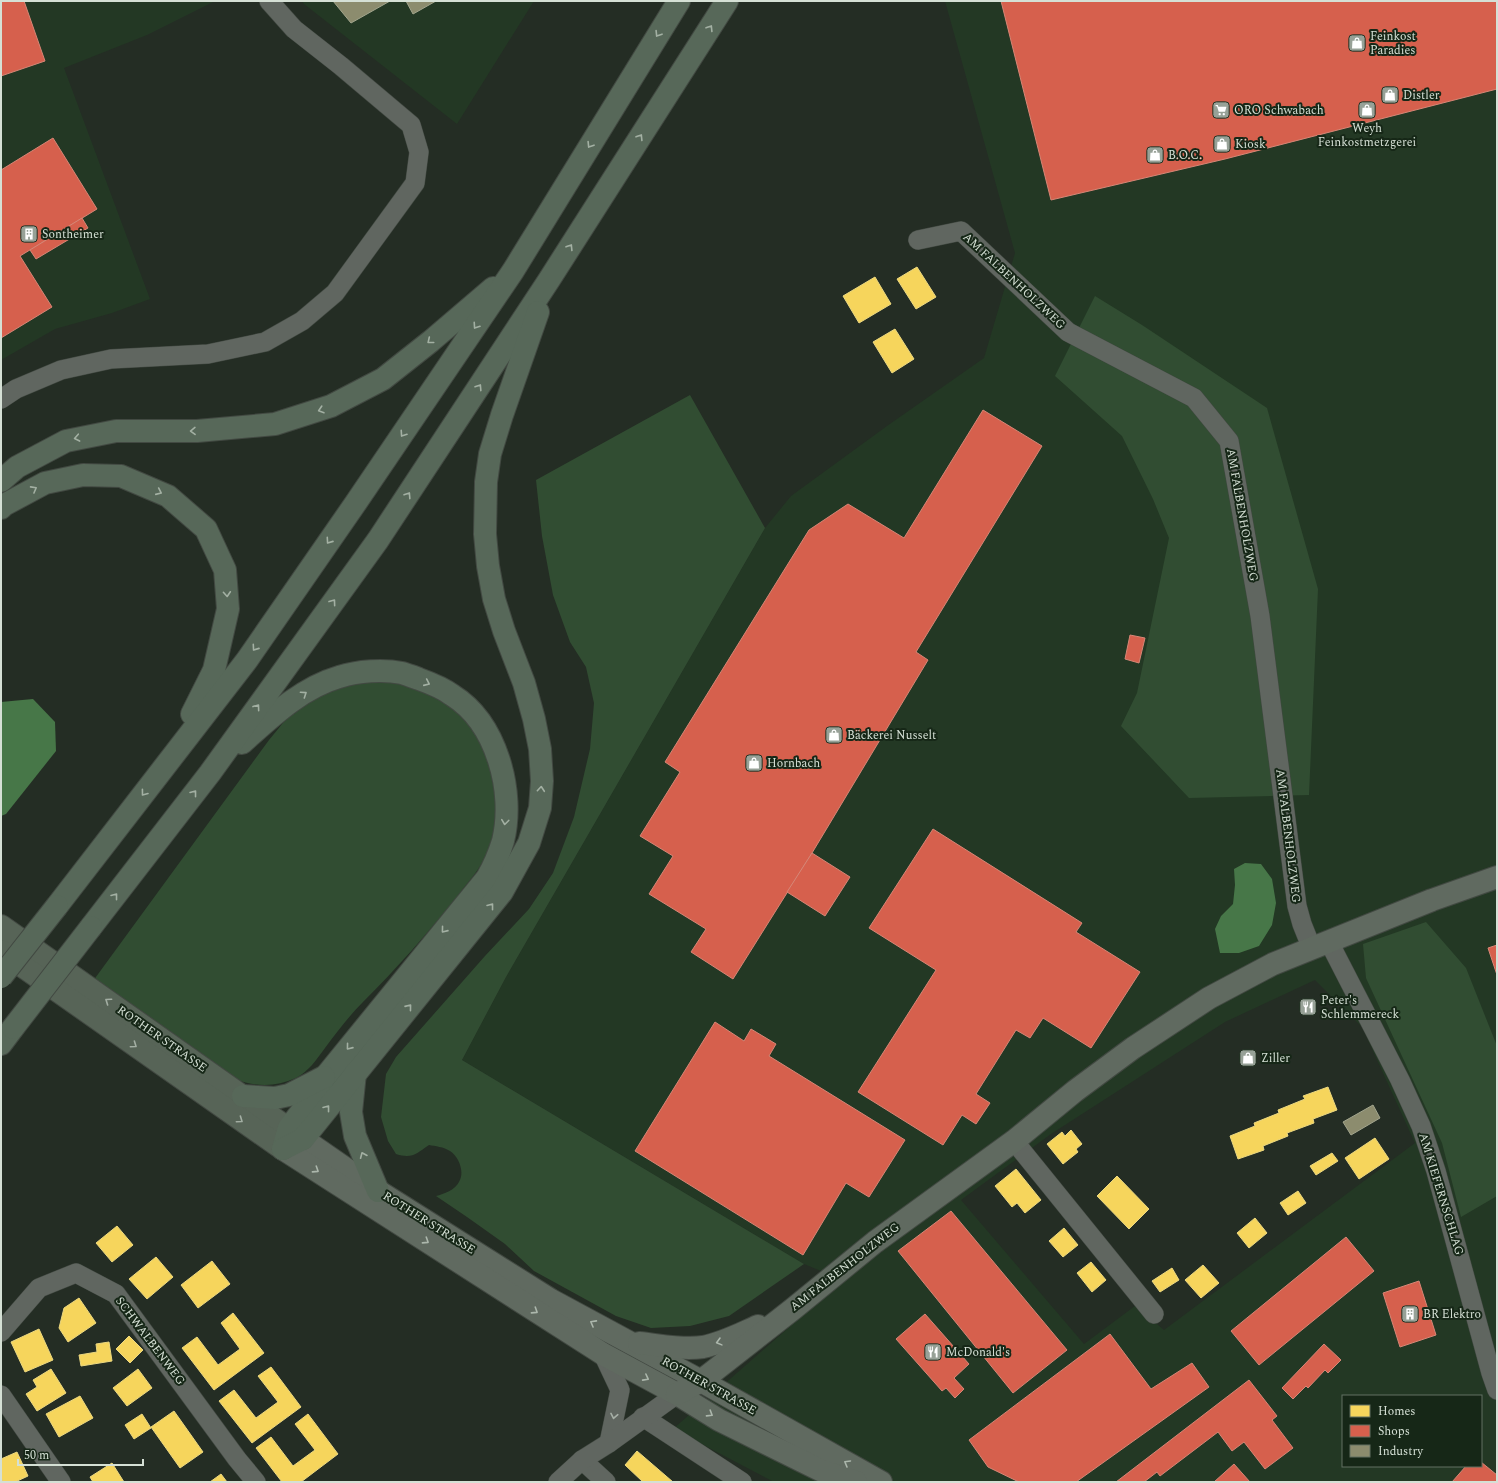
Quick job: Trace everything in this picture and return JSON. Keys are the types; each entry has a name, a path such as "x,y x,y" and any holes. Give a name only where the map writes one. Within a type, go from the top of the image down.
{"highway":[{"path":"1,977 246,660 355,504 513,271 679,1"},
{"path":"7,1036 210,773 378,540 549,280 727,1"},
{"path":"1,481 17,467 66,441 116,431 197,431 275,424 331,406 383,379 431,341 513,271"},
{"path":"283,1149 355,1073 502,892 529,843 540,808 542,781 540,749 534,719 524,683 504,632 494,599 488,566 485,526 486,482 490,454 549,280"},
{"path":"1,508 45,483 83,475 121,476 168,496 206,529 225,570 228,609 214,670 167,762"},
{"path":"210,773 279,710 309,690 339,677 372,671 401,673 426,681 453,695 471,711 488,735 500,762 506,788 507,812 503,840 497,860 487,878 325,1077 305,1107 296,1134"},
{"path":"355,1073 351,1112 355,1136 378,1191"},
{"path":"243,1096 274,1098 289,1095 325,1077"}],"main road":[{"name":"AM FALBENHOLZWEG","path":"677,1394 701,1381 875,1242 1014,1141 1075,1091 1133,1048 1209,998 1273,964 1432,900 1497,877"},
{"name":"ROTHER STRASSE","path":"1,926 378,1191 551,1300 701,1381 881,1482"},
{"name":"ROTHER STRASSE","path":"1,951 283,1149 603,1354 677,1394 719,1420 822,1471 856,1482"},
{"path":"628,1342 677,1348 703,1347 728,1340 793,1309"}],"street":[{"path":"1,399 16,390 61,370 111,359 208,354 265,342 302,322 335,293 415,183 419,152 411,125 341,66 294,29 269,1"},
{"name":"AM FALBENHOLZWEG","path":"918,240 961,231 1068,332 1194,398 1229,441 1260,616 1297,906 1320,946"},
{"name":"AM KIEFERNSCHLAG","path":"1320,946 1400,1080 1421,1126 1436,1171 1491,1373 1497,1390"},
{"path":"1014,1141 1154,1314"},
{"name":"SCHWALBENWEG","path":"1,1332 39,1288 76,1273 116,1294 232,1453 256,1482"},
{"path":"603,1354 620,1390 609,1443"},
{"path":"558,1482 582,1460 609,1443 643,1417 677,1394"},
{"path":"1,1395 61,1482"},
{"path":"643,1417 742,1482"},
{"path":"582,1460 606,1482"}],"shaded area":[{"path":"1,1 215,1 147,35 64,68 150,299 112,313 55,329 1,360"},
{"path":"302,1 534,1 457,124"},
{"path":"945,1 1497,1 1497,1482 774,1482 673,1429 843,1280 804,1264 462,1060 506,977 765,528 791,496 984,358 1015,253","holes":["1315,980 1362,1027 1415,1143 1164,1330 1135,1306 1084,1344 961,1200 1051,1134 1225,1022"]},
{"path":"1095,296 1142,325 1267,408 1318,589 1309,795 1189,798 1121,726 1137,693 1169,538 1153,499 1122,436 1055,376"},
{"path":"690,395 765,528 506,977 462,1060 804,1264 729,1316 690,1326 651,1328 616,1316 534,1271 505,1244 436,1196 446,1193 459,1182 461,1178 461,1169 456,1157 448,1150 429,1145 414,1155 406,1156 396,1154 388,1141 381,1117 386,1074 396,1057 485,956 529,909 553,873 574,817 590,749 594,703 586,667 570,642 553,595 542,536 536,480"},
{"path":"396,681 435,696 458,710 467,721 482,746 493,771 497,798 495,825 488,851 478,870 456,898 423,938 353,1013 309,1069 296,1078 281,1083 259,1085 237,1080 93,981 269,740 291,714 307,701 339,687 373,682"},
{"path":"33,699 55,722 56,751 6,814 1,816 1,702"},
{"path":"1245,863 1261,864 1272,879 1276,903 1272,925 1259,946 1239,953 1220,953 1215,929 1221,916 1233,904 1235,885 1234,869"},
{"path":"1426,922 1466,968 1497,1046 1497,1196 1461,1217 1442,1143 1366,978 1363,944"}],"building: Homes":[{"path":"917,267 936,297 916,309 897,279"},
{"path":"875,277 891,304 859,323 843,296"},
{"path":"895,329 914,359 892,373 873,342"},
{"path":"1328,1087 1337,1110 1313,1119 1314,1123 1287,1133 1288,1136 1263,1146 1264,1150 1238,1159 1230,1136 1255,1126 1254,1123 1279,1113 1278,1110 1305,1099 1303,1096"},
{"path":"1071,1130 1082,1144 1076,1149 1078,1152 1063,1164 1047,1144 1062,1132 1065,1136"},
{"path":"1375,1138 1389,1159 1359,1179 1345,1158"},
{"path":"1332,1153 1338,1161 1316,1175 1310,1166"},
{"path":"1016,1169 1041,1200 1025,1213 1017,1203 1012,1207 995,1186"},
{"path":"1117,1176 1149,1209 1129,1229 1097,1196"},
{"path":"1298,1191 1306,1203 1288,1215 1280,1203"},
{"path":"1255,1218 1267,1233 1249,1248 1237,1233"},
{"path":"117,1226 133,1245 112,1262 96,1243"},
{"path":"1064,1228 1078,1245 1063,1257 1049,1241"},
{"path":"156,1257 173,1277 147,1299 129,1279"},
{"path":"212,1261 230,1284 198,1308 181,1285"},
{"path":"1091,1262 1106,1280 1092,1292 1077,1273"},
{"path":"1203,1265 1219,1283 1201,1298 1185,1280"},
{"path":"1172,1268 1179,1280 1160,1292 1152,1281"},
{"path":"79,1298 96,1323 68,1342 59,1328 64,1308"},
{"path":"233,1313 264,1353 214,1390 182,1348 197,1337 218,1365 240,1349 221,1323"},
{"path":"39,1329 53,1360 25,1372 11,1342"},
{"path":"129,1336 143,1350 130,1363 116,1349"},
{"path":"109,1342 112,1361 81,1366 79,1355 97,1352 96,1344"},
{"path":"271,1367 301,1407 252,1443 219,1401 234,1390 256,1418 278,1402 258,1376"},
{"path":"51,1369 66,1393 37,1411 26,1394 37,1387 33,1380"},
{"path":"138,1369 152,1388 127,1406 113,1388"},
{"path":"80,1396 93,1418 59,1437 46,1414"},
{"path":"174,1411 203,1452 180,1468 151,1427"},
{"path":"142,1414 151,1428 134,1439 125,1425"},
{"path":"308,1414 338,1454 301,1482 282,1482 256,1448 271,1437 293,1466 315,1450 295,1424"},
{"path":"637,1451 673,1482 643,1482 625,1465"},
{"path":"17,1452 28,1476 15,1482 3,1482 1,1477 1,1459"},
{"path":"112,1463 124,1482 93,1482 90,1477"},
{"path":"221,1474 227,1482 210,1482"}],"building: Shops":[{"path":"1,1 24,1 45,61 1,76"},
{"name":"ORO Schwabach","path":"1001,1 1497,1 1497,89 1225,159 1051,200"},
{"name":"Sontheimer","path":"53,138 97,209 20,256 52,307 1,338 1,170"},
{"path":"82,218 88,228 36,259 30,250"},
{"path":"983,410 1042,446 916,652 928,660 812,853 733,979 691,952 706,929 649,894 673,856 640,836 680,772 665,762 809,530 848,504 904,538"},
{"path":"1130,635 1145,638 1139,663 1125,659"},
{"path":"933,829 1082,923 1076,932 1140,972 1091,1048 1043,1018 1030,1038 1016,1030 976,1094 990,1103 976,1124 962,1115 943,1145 858,1092 936,970 869,928"},
{"path":"812,853 850,877 825,916 787,892"},
{"path":"1497,945 1497,975 1488,948"},
{"path":"715,1022 744,1041 751,1029 776,1044 769,1056 905,1140 869,1197 846,1183 803,1255 635,1151"},
{"path":"951,1211 1067,1350 1013,1393 898,1251"},
{"path":"1346,1237 1374,1271 1259,1365 1231,1331"},
{"name":"BR Elektro","path":"1419,1281 1436,1335 1400,1347 1383,1293"},
{"name":"McDonald's","path":"925,1314 969,1364 954,1378 964,1389 955,1398 946,1388 942,1391 896,1339"},
{"path":"1110,1334 1151,1389 1192,1363 1209,1387 1076,1482 1019,1482 988,1467 969,1440"},
{"path":"1324,1344 1341,1360 1328,1373 1325,1370 1308,1388 1306,1386 1293,1399 1282,1388"},
{"path":"1249,1380 1277,1416 1272,1420 1293,1448 1265,1469 1244,1442 1232,1451 1218,1432 1160,1476 1157,1472 1144,1482 1116,1482"},
{"path":"1482,1463 1497,1475 1497,1482 1452,1482 1465,1467 1482,1467"},
{"path":"1234,1464 1250,1482 1214,1482"}],"building: Industry":[{"path":"333,1 390,1 351,23"},
{"path":"406,1 436,1 413,14"},
{"path":"1373,1105 1380,1118 1351,1135 1343,1122"}],"place":[{"name":"Feinkost Paradies","path":"1357,43"},
{"name":"Distler","path":"1390,95"},
{"name":"ORO Schwabach","path":"1221,110"},
{"name":"Weyh Feinkostmetzgerei","path":"1367,110"},
{"name":"Kiosk","path":"1222,144"},
{"name":"B.O.C.","path":"1155,155"},
{"name":"Sontheimer","path":"29,234"},
{"name":"Bäckerei Nusselt","path":"834,735"},
{"name":"Hornbach","path":"754,763"},
{"name":"Peter's Schlemmereck","path":"1308,1007"},
{"name":"Ziller","path":"1248,1058"},
{"name":"BR Elektro","path":"1410,1314"},
{"name":"McDonald's","path":"933,1352"}]}
